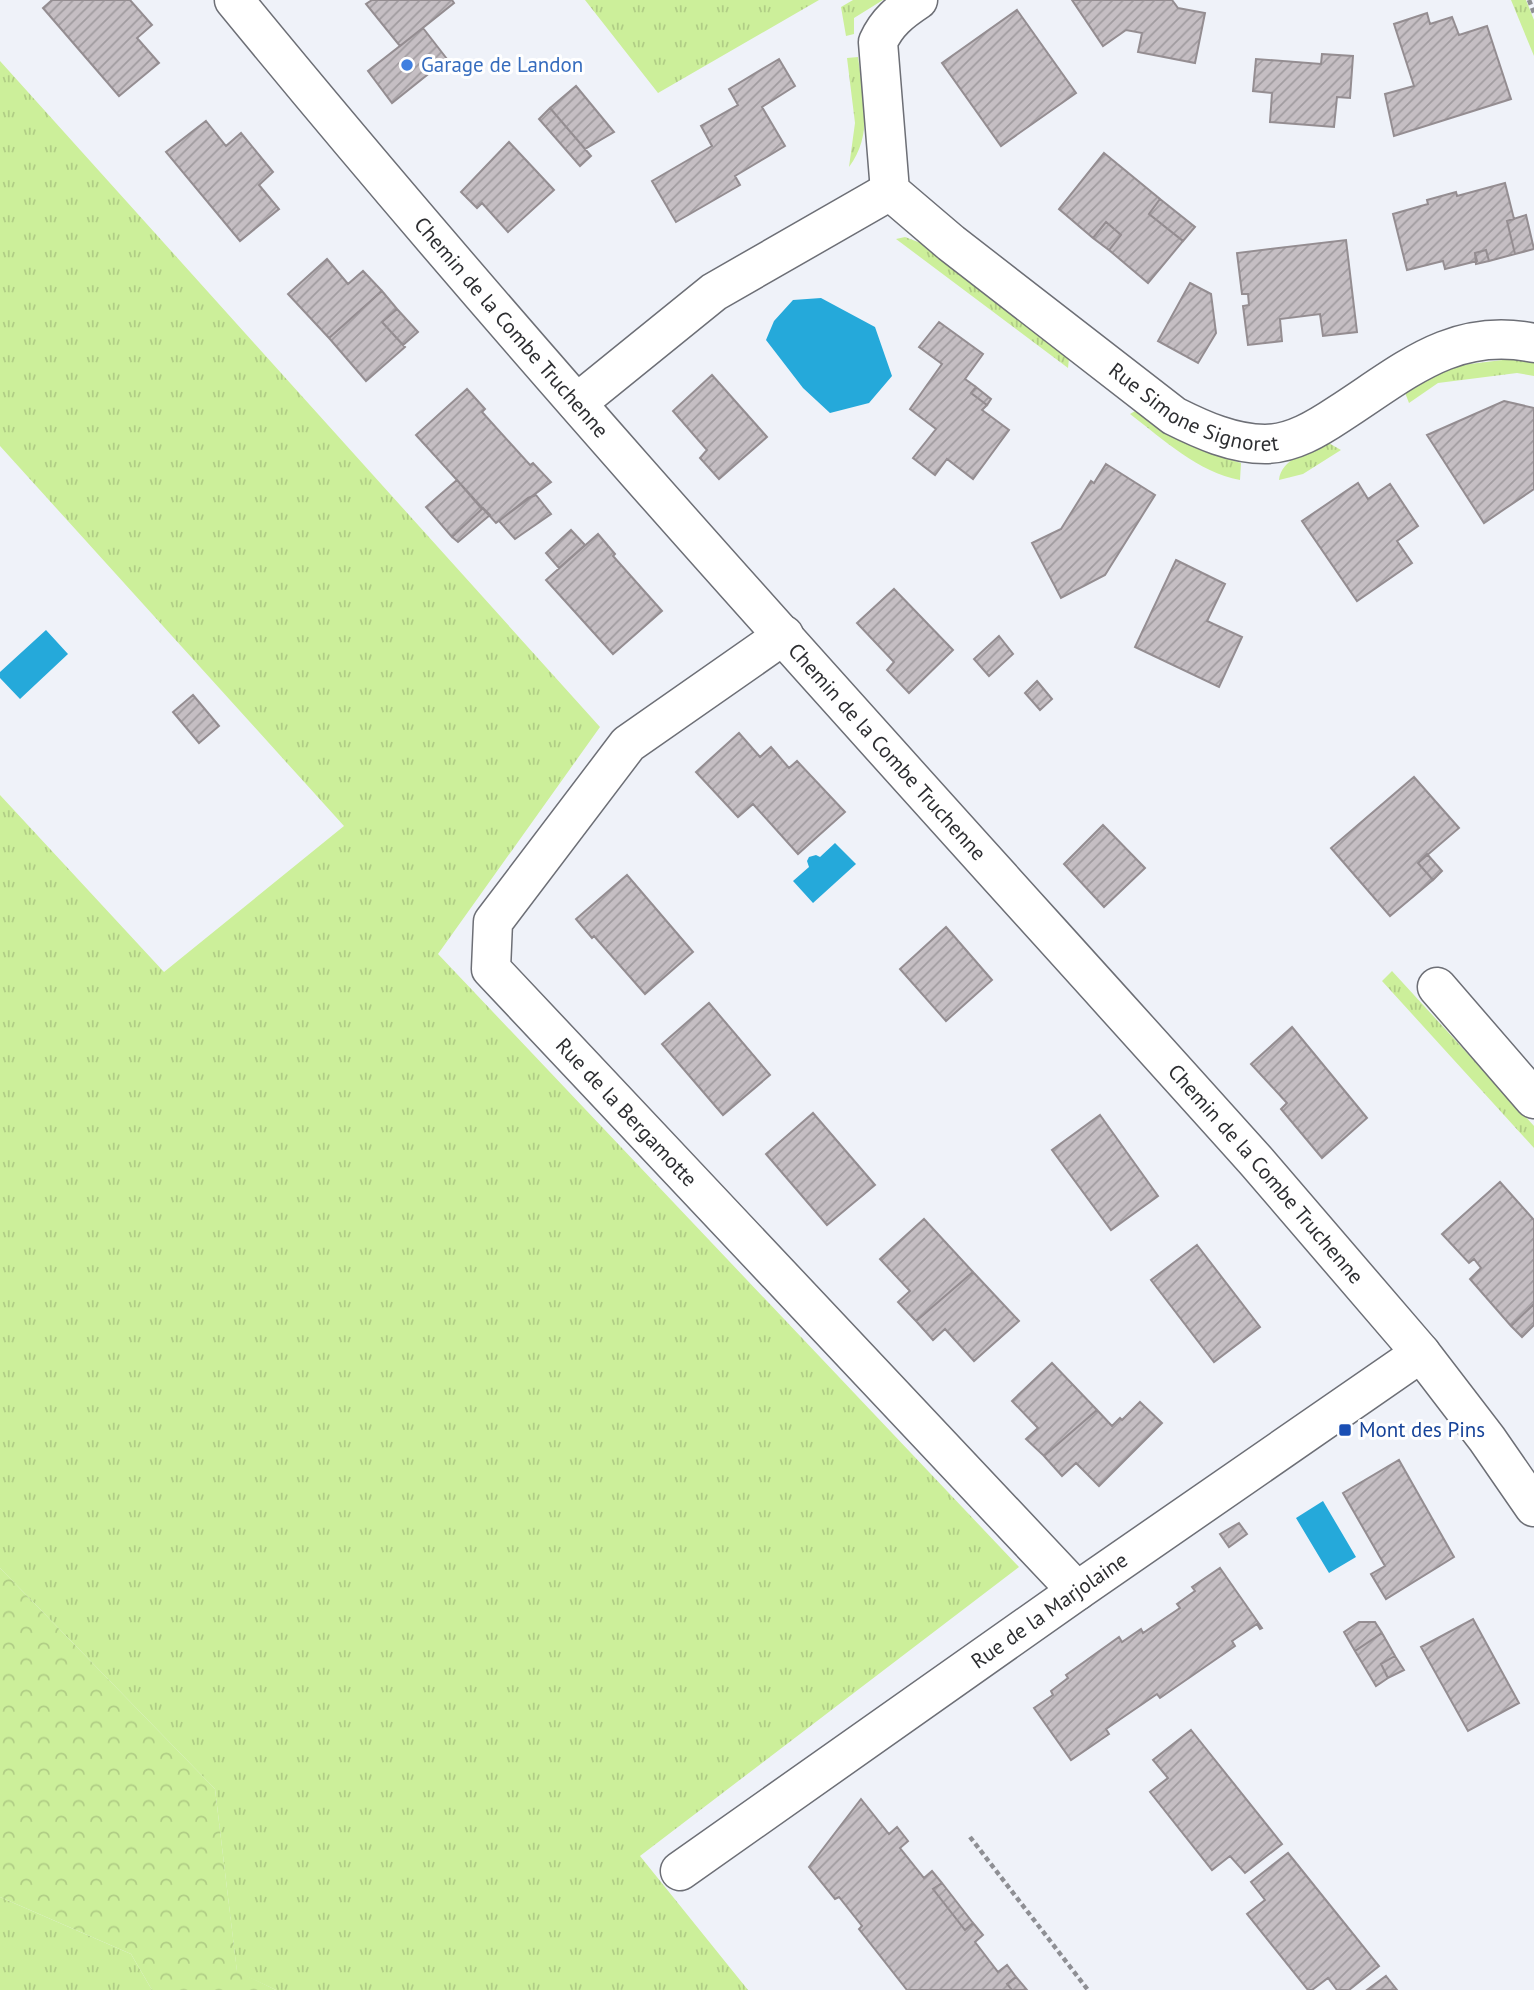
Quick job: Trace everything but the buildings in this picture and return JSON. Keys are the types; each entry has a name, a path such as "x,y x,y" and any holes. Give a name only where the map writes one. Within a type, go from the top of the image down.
{"street":[{"name":"Chemin de la Combe Truchenne","path":"234,0 362,156 577,403 1256,1161 1421,1353 1487,1439 1534,1507"},
{"path":"577,403 714,292 890,191 878,42 884,28 894,16 918,0"},
{"name":"Rue Simone Signoret","path":"890,191 951,243 1174,415 1203,430 1234,440 1267,444 1294,438 1320,427 1425,359 1457,345 1486,339 1534,344"},
{"name":"Rue de la Bergamotte","path":"784,635 628,744 493,922 491,969 1077,1591"},
{"path":"1437,987 1534,1099"},
{"name":"Rue de la Marjolaine","path":"680,1871 1421,1353"}],"path":[{"path":"1529,0 1534,13"},
{"path":"970,1837 1088,1990"}],"green space":[{"path":"585,0 819,0 658,93"},
{"path":"853,0 883,0 854,18 854,34 846,36 841,7"},
{"path":"1511,0 1526,0 1534,20 1534,56"},
{"path":"858,57 864,100 864,128 857,154 849,167 855,123 847,58"},
{"path":"0,61 600,727 438,954 1019,1567 640,1856 748,1990 276,1990 237,1972 215,1789 0,1568 0,795 164,972 344,826 0,446"},
{"path":"905,237 931,247 1070,349 1068,368 896,239"},
{"path":"1519,358 1534,361 1534,376 1517,373 1438,383 1409,403 1404,390 1445,367"},
{"path":"1145,405 1203,446 1241,463 1240,480 1210,470 1196,462 1130,414"},
{"path":"1325,441 1341,450 1303,474 1279,480 1290,461"},
{"path":"1392,971 1534,1126 1534,1148 1382,981"},
{"path":"0,1568 215,1789 237,1971 276,1990 152,1990 131,1954 0,1897"},
{"path":"0,1897 131,1954 152,1990 0,1990"}],"water":[{"path":"821,298 875,327 892,376 869,403 830,413 803,388 766,340 774,321 793,300"},
{"path":"46,630 68,654 20,699 0,678 0,672"},
{"path":"835,843 856,864 813,903 793,881 809,867 809,857 820,857"},
{"path":"1323,1501 1356,1557 1329,1573 1296,1518"}],"place":[{"name":"Garage de Landon","path":"407,65"},
{"name":"Mont des Pins","path":"1345,1430"}]}
